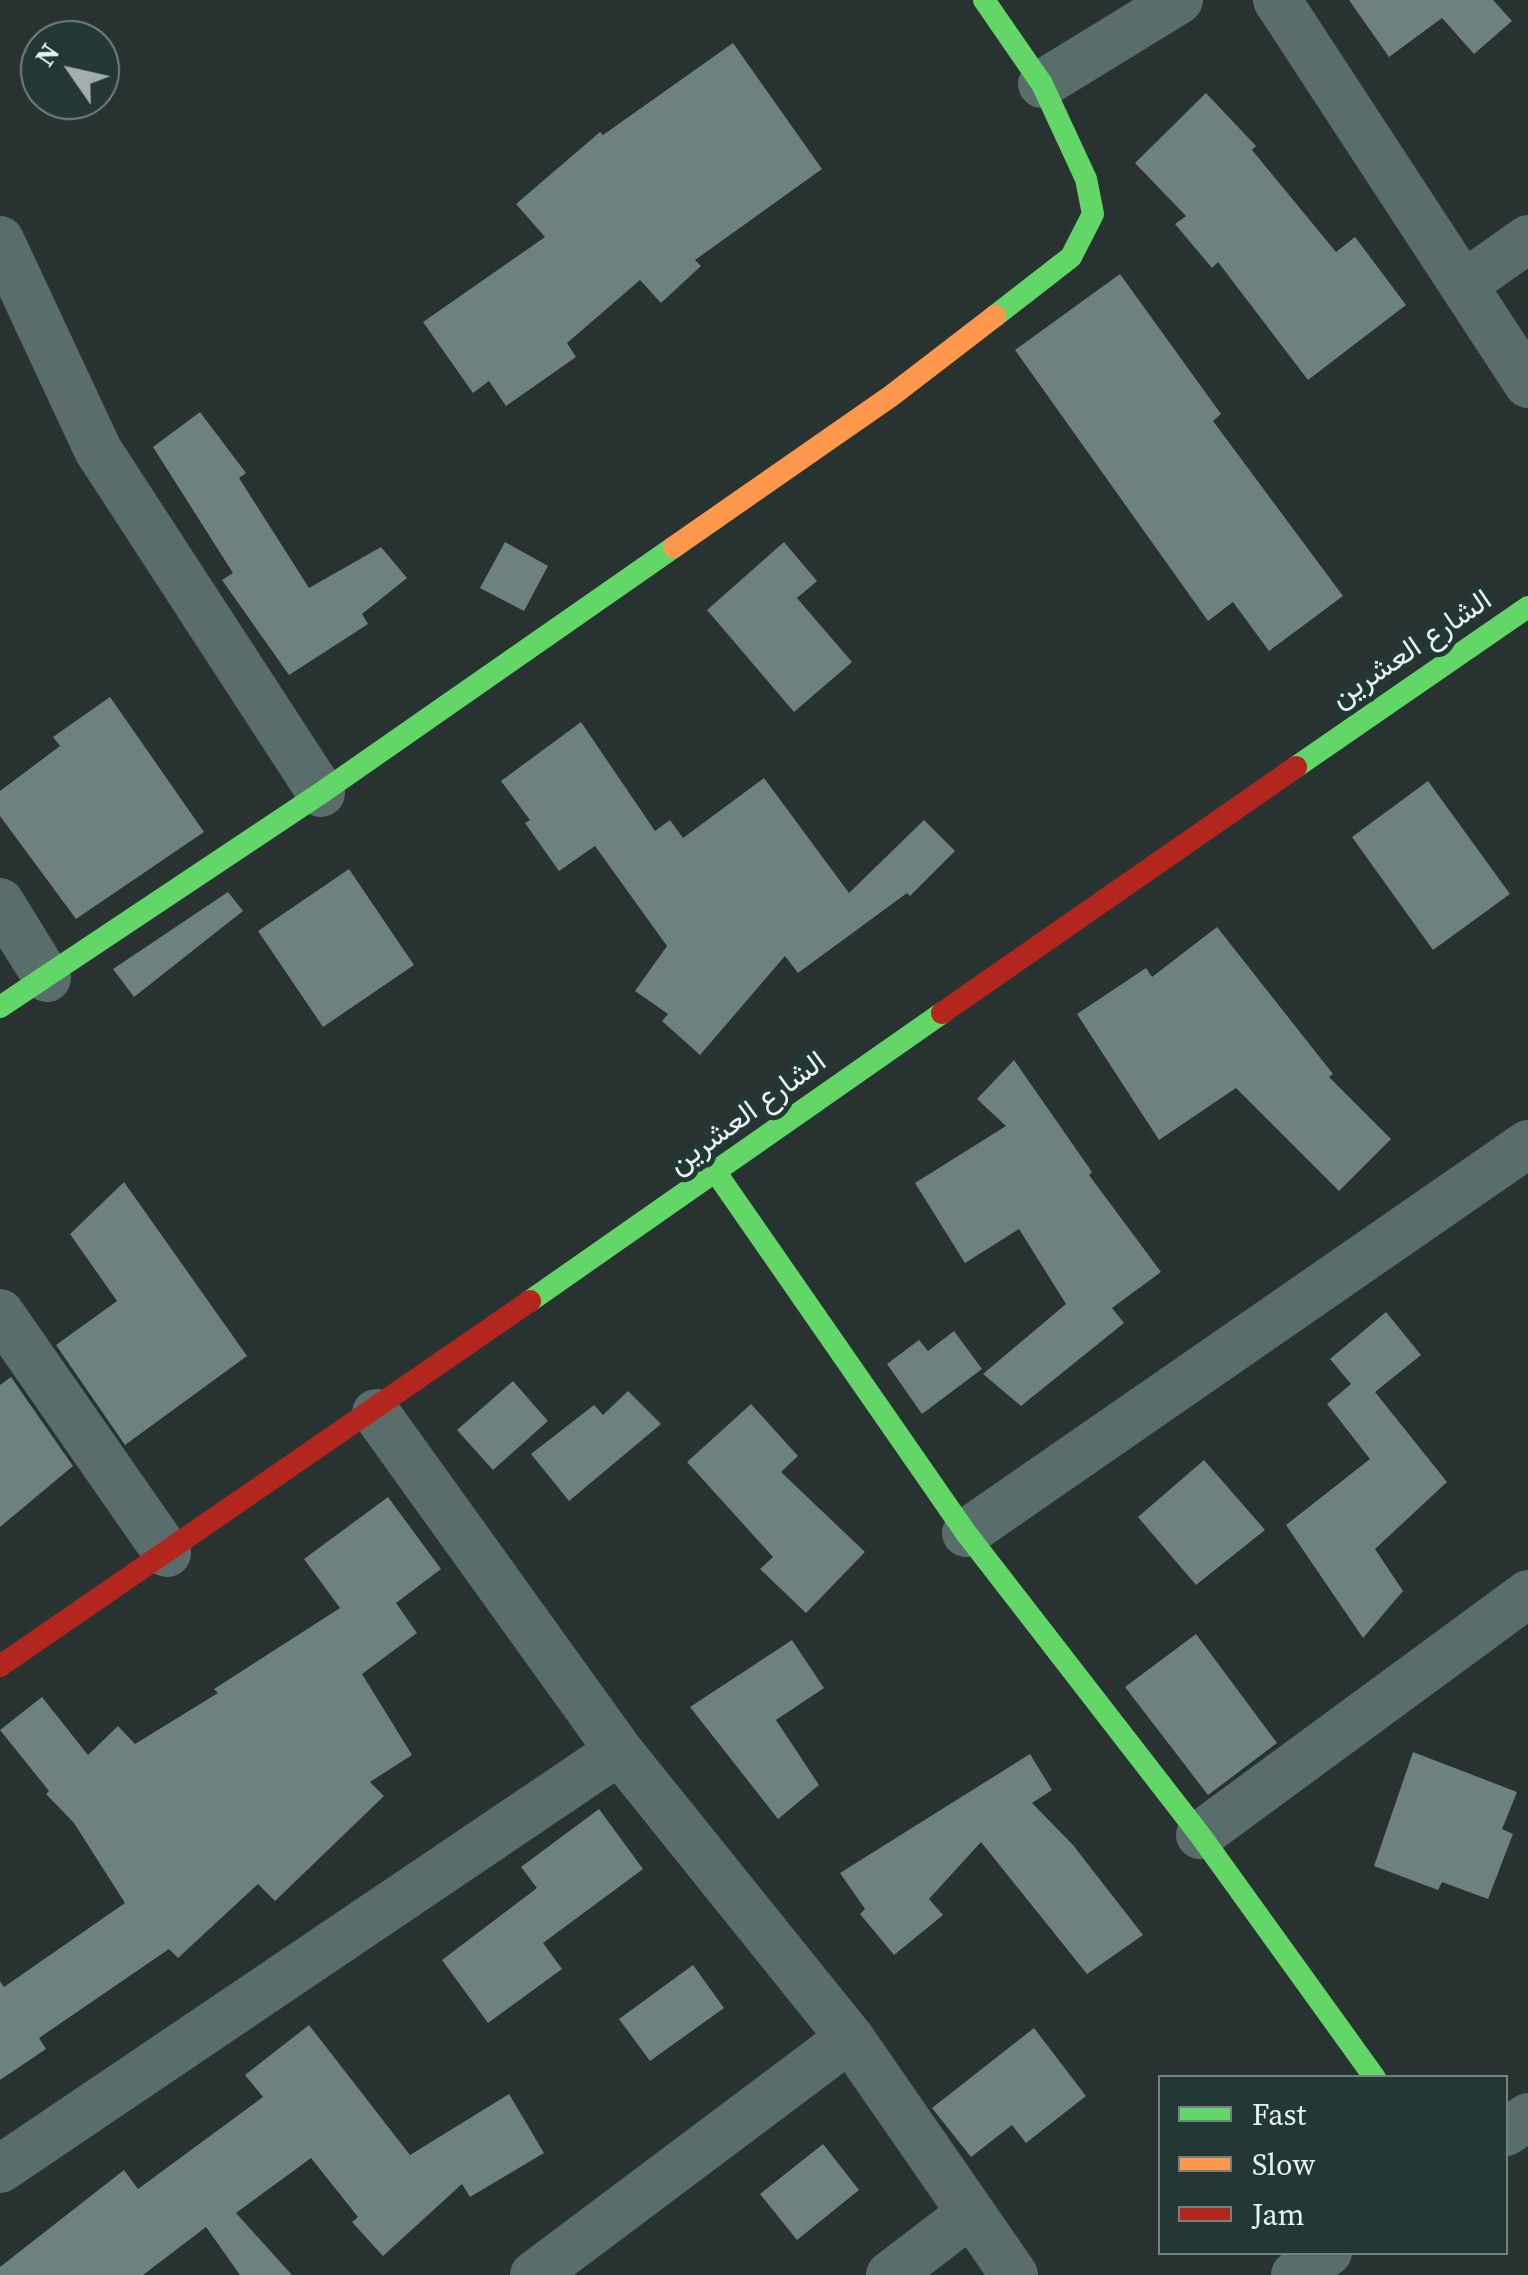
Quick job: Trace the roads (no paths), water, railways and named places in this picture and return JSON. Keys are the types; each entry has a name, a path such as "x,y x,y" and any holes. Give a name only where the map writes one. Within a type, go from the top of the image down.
{"street":[{"path":"0,1007 321,793 891,396 1071,257 1093,214 1086,180 1042,84 984,0"},
{"path":"1042,84 1179,0"},
{"path":"1277,0 1528,384"},
{"path":"1464,285 1528,239"},
{"path":"0,240 98,450 321,793"},
{"name":"الشارع العشرين","path":"0,1666 376,1413 1042,940 1528,607"},
{"path":"0,902 47,978"},
{"path":"966,1533 1528,1144"},
{"path":"717,1174 966,1533 1200,1835 1372,2075"},
{"path":"0,1313 167,1553"},
{"path":"376,1413 619,1751 850,2038 1014,2275"},
{"path":"1200,1835 1528,1594"},
{"path":"0,2169 619,1751"},
{"path":"534,2275 850,2038"},
{"path":"890,2275 971,2213"},
{"path":"1296,2275 1324,2255"}]}
